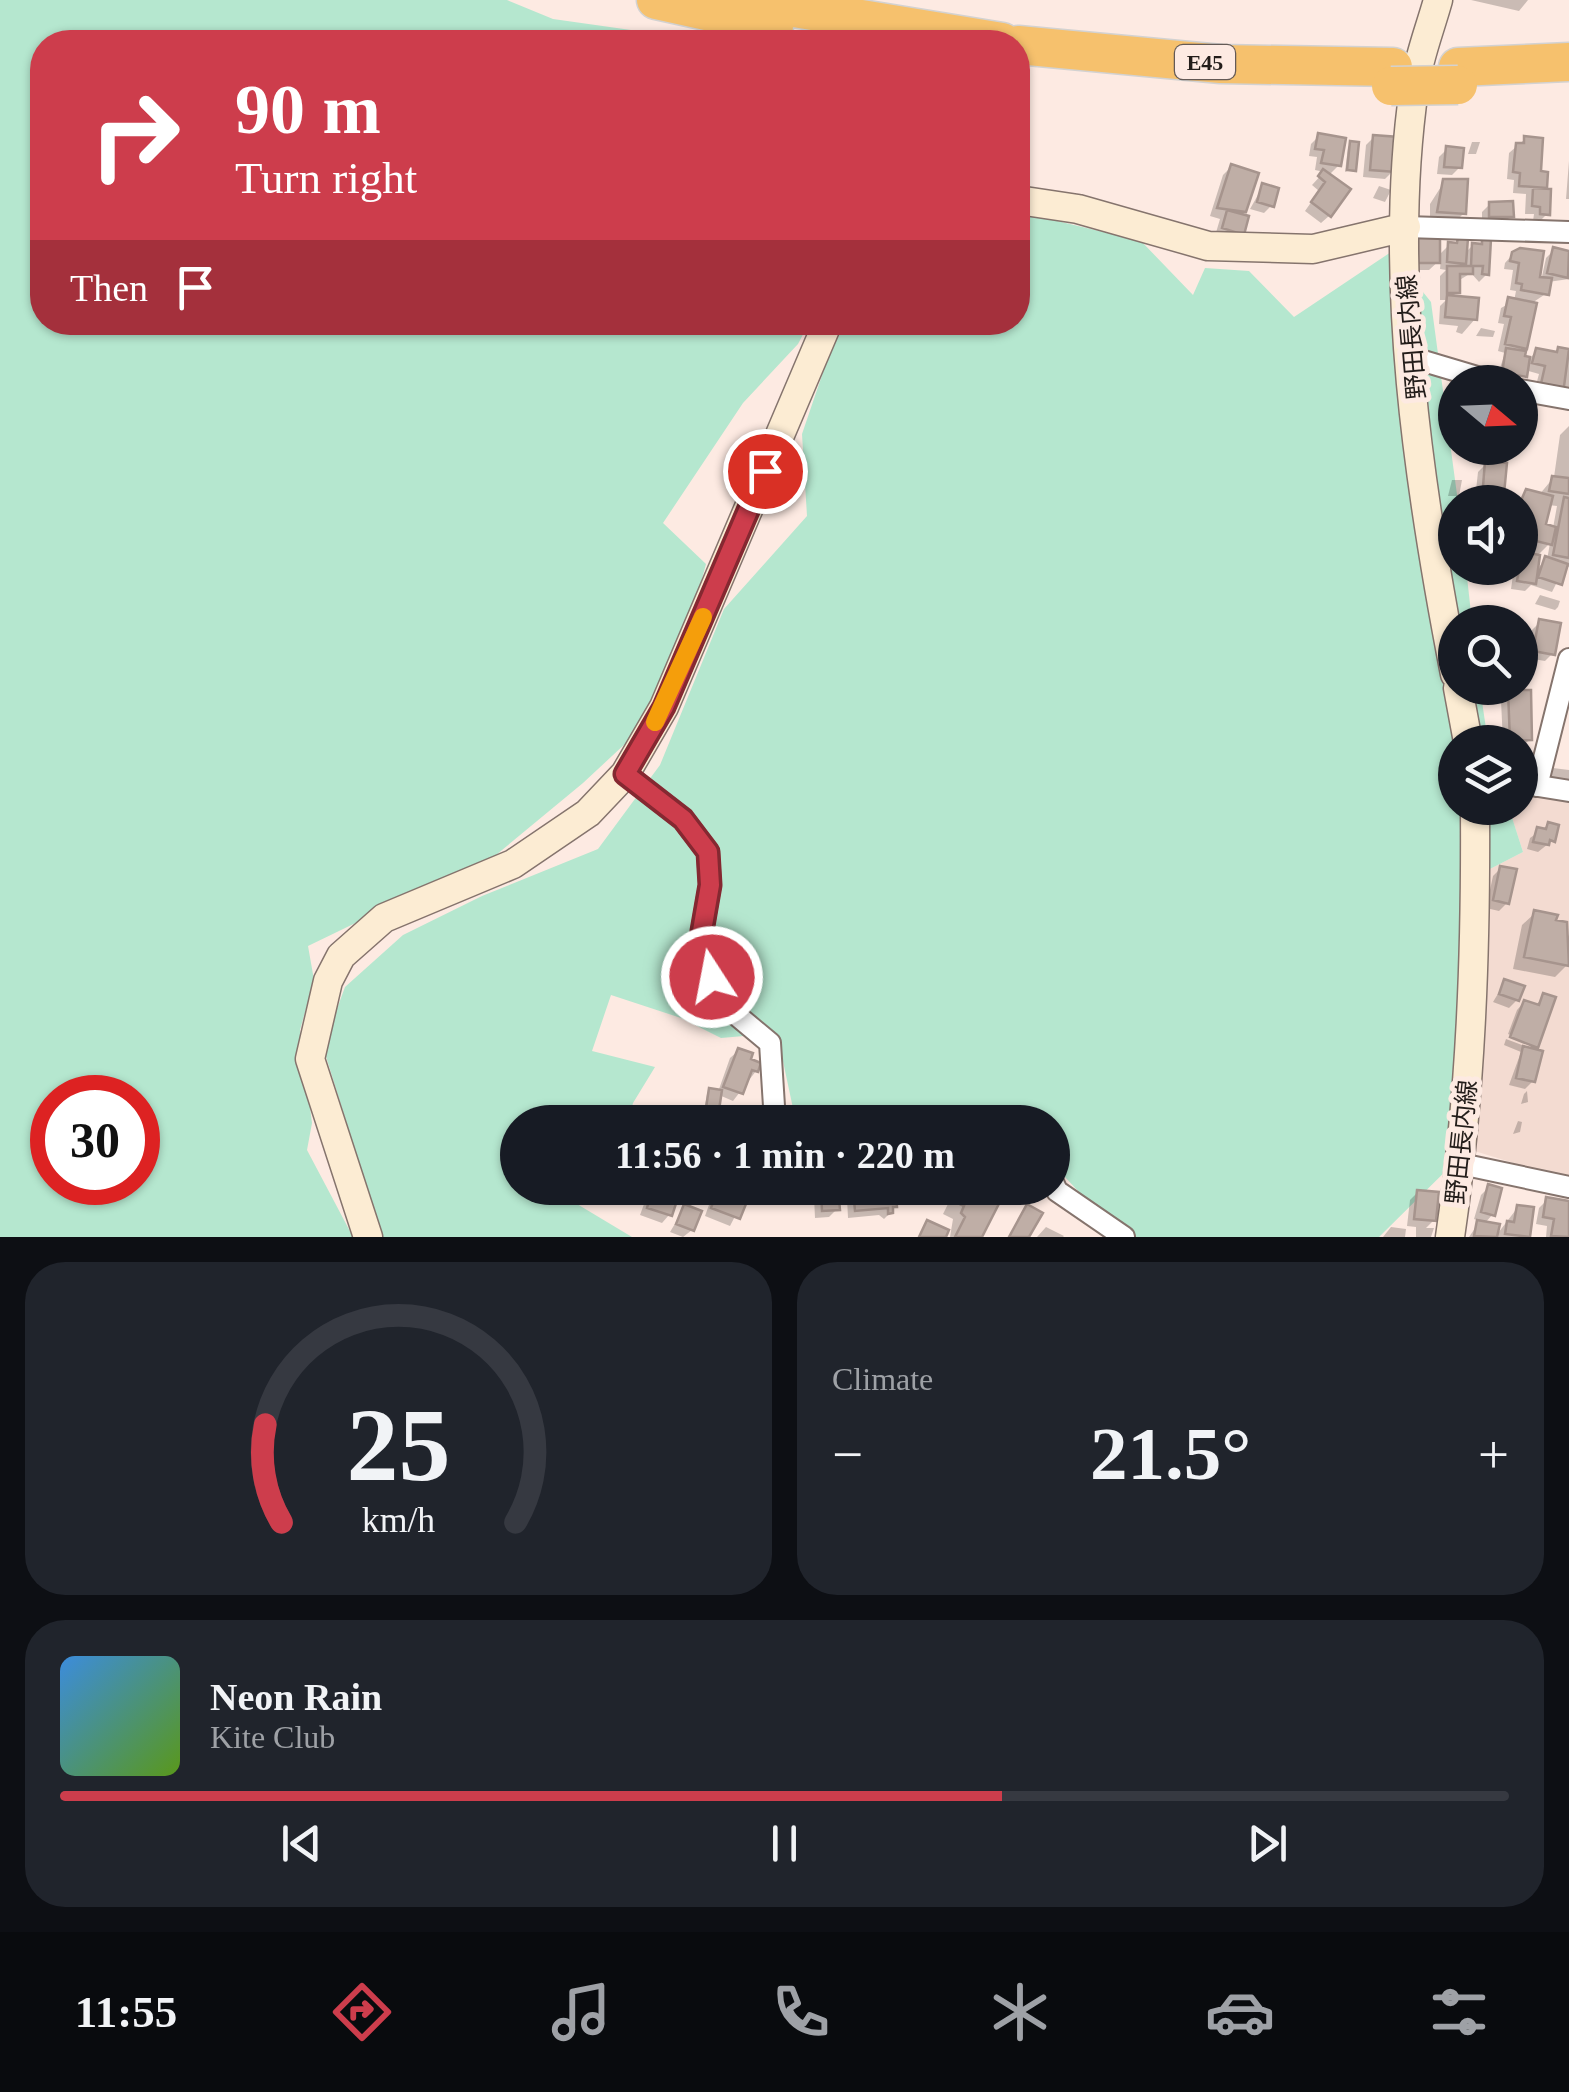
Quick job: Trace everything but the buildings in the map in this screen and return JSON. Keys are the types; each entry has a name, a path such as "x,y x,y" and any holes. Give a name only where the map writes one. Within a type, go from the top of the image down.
{"highway":[{"path":"656,0 809,30"},
{"path":"745,0 929,30"},
{"name":"E45","path":"1030,46 1392,77"},
{"name":"E45","path":"1458,76 1569,62"},
{"name":"E45","path":"1030,65 1165,78 1458,76 1569,82"}],"street":[{"name":"野田長内線","path":"1438,0 1414,87 1406,226 1410,357 1442,605"},
{"path":"1030,202 1095,213 1208,246 1314,249 1406,226 1569,232"},
{"path":"368,1237 310,1059 328,980 342,956 384,918 512,864 588,813 625,774 664,707 822,335"},
{"path":"1410,357 1438,365"},
{"path":"1538,393 1569,399"},
{"path":"1538,754 1569,659"},
{"path":"625,774 683,819 708,852 710,885 702,931 712,977 728,1008 770,1043 773,1105"},
{"path":"1538,786 1569,791"},
{"name":"野田長内線","path":"1450,1237 1461,1164 1476,966 1475,825"},
{"path":"1461,1164 1569,1188"},
{"path":"1070,1199 1124,1237"}],"shaded area":[{"path":"1538,794 1569,799 1569,1180 1468,1149 1488,870 1523,852 1514,825 1538,825"}],"green space":[{"path":"0,0 507,0 553,19 631,30 30,30 30,335 803,335 743,403 663,523 706,564 696,601 641,729 496,855 308,946 314,980 300,1030 312,1123 307,1150 353,1237 0,1237"},
{"path":"1030,214 1141,241 1193,295 1205,268 1249,271 1294,317 1391,252 1431,302 1440,365 1438,465 1453,465 1456,485 1438,485 1438,585 1468,585 1470,605 1438,605 1438,705 1483,705 1485,725 1438,725 1438,825 1514,825 1523,852 1488,870 1468,1149 1379,1237 1121,1237 1070,1182 1070,1105 792,1105 777,1033 721,1038 681,1018 611,995 592,1051 655,1067 632,1105 500,1105 500,1205 579,1205 632,1237 382,1237 323,1047 345,987 403,935 482,896 598,849 660,765 724,609 807,516 802,434 833,343 839,335 1030,335"}],"slow traffic":[{"path":"655,722 703,617"}],"route":[{"path":"712,977 702,931 710,885 708,852 683,819 625,774 664,707 765,471"}]}
